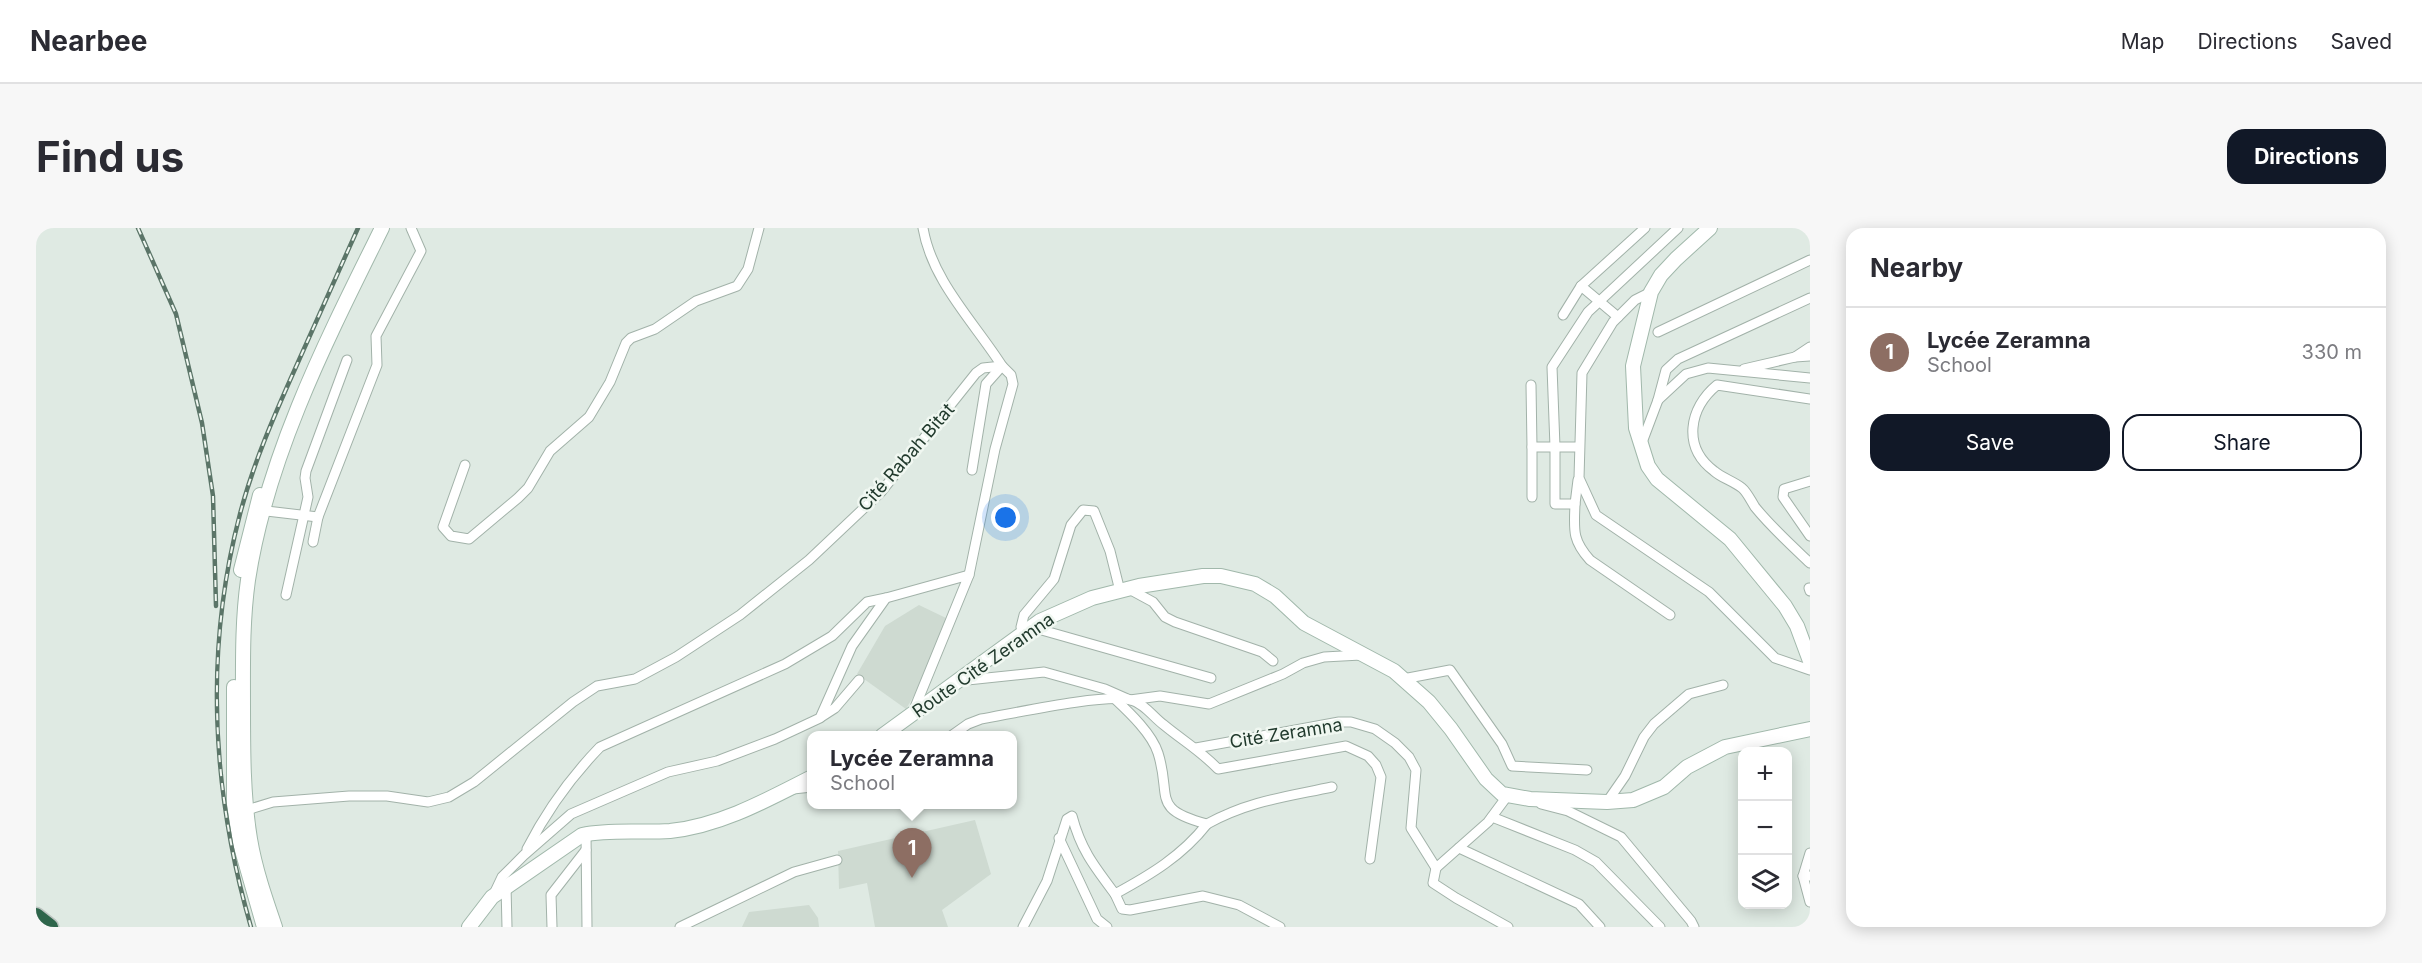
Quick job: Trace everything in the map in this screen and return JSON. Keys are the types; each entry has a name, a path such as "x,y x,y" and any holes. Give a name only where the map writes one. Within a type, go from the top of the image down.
{"highway":[{"path":"36,916 50,927"}],"street":[{"path":"274,927 255,862 248,810 243,747 245,609 260,511 301,376 372,228"},
{"path":"264,927 240,843 233,780 236,607 245,549 312,373 382,228"},
{"path":"313,542 318,517 376,365 376,336 421,251 411,228"},
{"path":"465,465 443,527 446,533 463,539 473,537 518,498 528,488 550,451 589,417 610,382 623,347 631,338 655,329 696,301 737,286 748,269 759,228"},
{"path":"912,715 969,575 995,449 1013,384 1011,375 953,298 927,250 923,228"},
{"path":"1563,315 1581,286 1645,228"},
{"path":"1575,504 1555,504 1552,367 1588,312 1678,228"},
{"path":"1710,228 1661,275 1651,292 1633,366 1636,428 1648,466 1658,479 1730,539 1785,606 1797,626 1810,662"},
{"path":"1658,332 1810,260"},
{"path":"1581,286 1618,317"},
{"path":"1651,292 1635,300 1618,317 1582,373 1579,478 1574,536 1580,549 1590,560 1670,615"},
{"path":"1641,445 1658,400 1665,370 1677,359 1810,298"},
{"path":"1795,357 1810,347"},
{"path":"1736,371 1795,357 1810,356"},
{"path":"286,595 308,497 306,471 347,360"},
{"path":"972,470 986,384 1002,366"},
{"name":"Cité Rabah Bitat","path":"248,810 273,802 342,796 387,796 428,802 449,797 474,782 573,702 597,686 635,680 676,657 740,615 809,560 881,492 976,373 983,368 1002,366"},
{"path":"1658,400 1686,374 1708,368 1810,378"},
{"path":"1531,385 1532,497"},
{"path":"1810,399 1717,385 1706,394 1694,418 1691,435 1696,452 1712,470 1743,489 1767,520 1810,563"},
{"path":"1532,447 1580,447"},
{"path":"1579,478 1596,515 1709,592 1775,658 1810,670"},
{"path":"1810,481 1784,489 1783,497 1810,536"},
{"path":"1211,678 1021,627 1024,615 1054,579 1071,525 1083,510 1095,511 1125,590 1153,602 1166,617 1175,622 1262,652 1273,661"},
{"path":"260,511 318,517"},
{"path":"524,855 545,816 585,762 600,747 785,664 832,636 867,602 969,575"},
{"name":"Route Cité Zeramna","path":"888,731 1027,630 1074,605 1125,590 1203,576 1221,576 1255,584 1275,596 1304,622 1394,671 1429,702 1494,788 1508,795"},
{"path":"821,717 852,646 886,598"},
{"path":"957,731 981,719 1105,699 1130,700 1160,696 1209,704 1283,674 1303,663 1324,657 1362,655"},
{"path":"1403,680 1450,670 1502,744 1512,766 1587,770"},
{"name":"Cité Zeramna","path":"956,682 1044,672 1105,689 1144,706 1164,726 1196,748 1218,769 1346,746 1368,756 1376,765 1381,777 1370,859"},
{"path":"469,927 492,897 502,877 571,814 668,772 717,761 775,739 835,708 860,680"},
{"path":"1607,802 1625,776 1644,737 1654,724 1689,694 1723,685"},
{"path":"1115,699 1135,717 1158,752 1166,801 1172,812 1207,824"},
{"name":"Cité Zeramna","path":"1196,748 1338,723 1351,722 1375,729 1395,743 1409,757 1416,770 1411,828 1436,867 1433,883 1508,927"},
{"path":"1508,795 1530,799 1607,802 1633,800 1665,787 1687,767 1725,747 1810,729"},
{"path":"492,897 586,834 671,831 700,825 728,816 807,780"},
{"path":"1114,894 1154,873 1192,843 1207,824 1232,810 1332,787"},
{"path":"788,789 807,788"},
{"path":"1436,867 1492,817 1508,795"},
{"path":"1508,795 1568,811 1621,837 1694,927"},
{"path":"1023,927 1047,880 1064,824 1072,816 1078,840 1122,909 1130,910 1203,896 1239,905 1280,927"},
{"path":"1492,817 1575,850 1596,862 1660,927"},
{"path":"586,834 587,927"},
{"path":"1059,838 1097,919 1107,927"},
{"path":"1459,848 1579,904 1599,927"},
{"path":"552,927 551,894 586,850"},
{"path":"1810,853 1807,876 1810,902"},
{"path":"680,927 794,872 837,860"},
{"path":"506,886 507,927"}],"shaded area":[{"path":"919,605 946,618 919,687 906,709 857,674 885,626"},
{"path":"975,820 991,874 942,910 948,927 875,927 867,883 839,889 838,851"},
{"path":"809,905 818,918 819,927 742,927 749,912"}],"railway":[{"path":"138,228 176,314 202,423 213,496 216,606"},
{"path":"251,927 228,825 221,773 217,721 217,669 221,617 240,514 264,440 358,228"}],"place":[{"name":"Lycée Zeramna","path":"912,878"}]}
